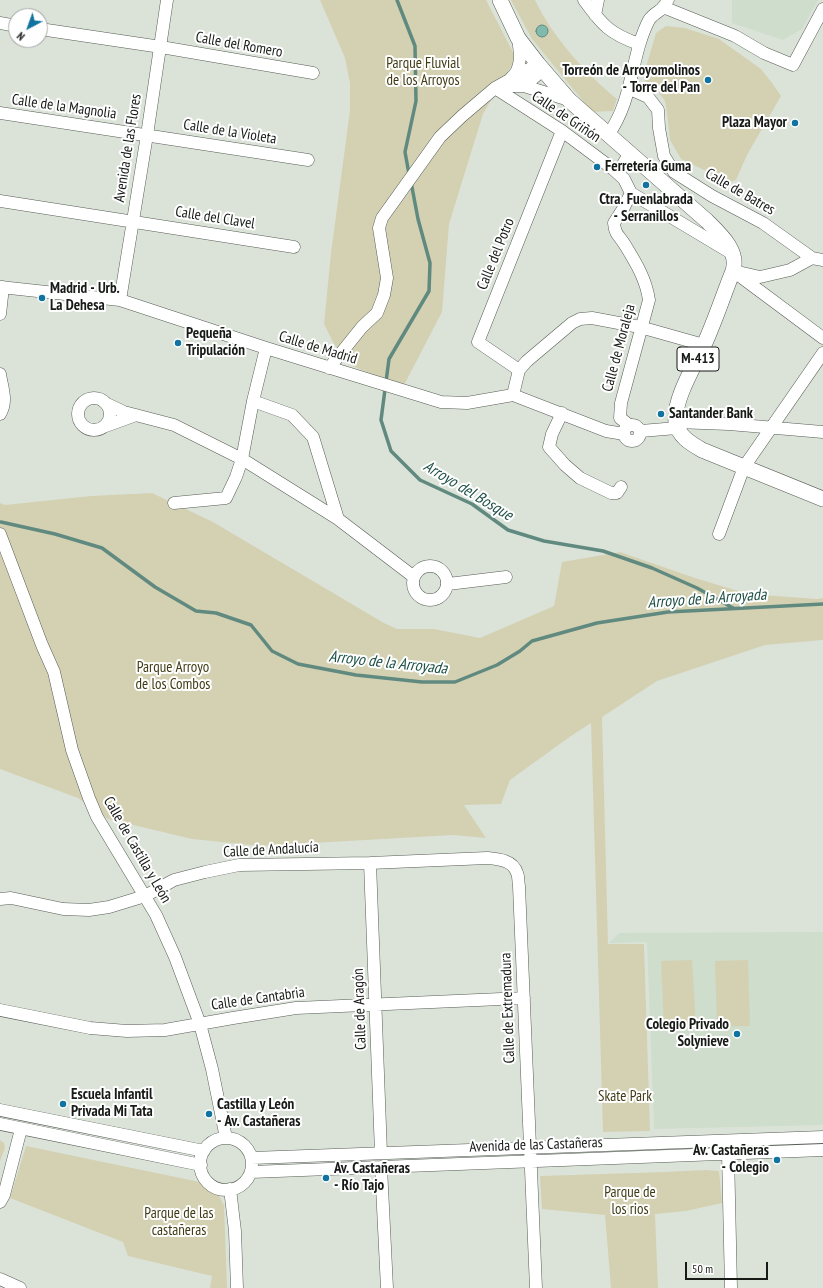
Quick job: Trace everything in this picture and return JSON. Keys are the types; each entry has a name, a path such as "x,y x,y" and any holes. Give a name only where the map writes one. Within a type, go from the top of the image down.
{"main road":[{"path":"500,0 518,38 569,100 707,221 723,238 733,254"},
{"name":"M-413","path":"677,425 677,406 704,345 733,271 735,260 733,254"},
{"path":"677,425 683,437 691,444 702,450 823,499"}],"street":[{"name":"Avenida de las Flores","path":"120,300 167,0"},
{"path":"584,0 606,27 622,38 639,44"},
{"path":"595,15 598,0"},
{"path":"608,135 616,124 630,90 639,44 650,18 665,4 735,36 764,53 793,65 823,9"},
{"name":"Calle del Romero","path":"48,30 160,47 312,73"},
{"path":"329,368 362,327 377,313 384,295 387,278 378,228 382,218 440,137 462,116 516,74 520,52 518,38"},
{"path":"498,87 541,67"},
{"path":"524,86 541,67"},
{"path":"498,87 524,86 569,100"},
{"name":"Calle de Griñón","path":"498,87 562,131 618,173 624,179 631,193 733,254"},
{"name":"Calle de Batres","path":"630,90 648,97 658,110 658,128 664,156 674,172 712,196 774,230 818,259"},
{"name":"Calle de la Magnolia","path":"0,114 147,135"},
{"name":"Calle del Potro","path":"519,370 478,342 562,131"},
{"name":"Calle de la Violeta","path":"147,135 308,160"},
{"path":"618,173 630,154"},
{"name":"Calle de Moraleja","path":"626,429 620,418 621,403 640,328 649,300 647,286 635,261 615,232 614,223 631,193"},
{"name":"Calle del Clavel","path":"0,201 294,247"},
{"name":"Calle de Batres","path":"733,271 760,277 790,270 818,259"},
{"path":"733,271 823,338"},
{"path":"0,314 2,287"},
{"name":"Calle de Madrid","path":"2,287 120,300 266,348 441,402 467,404 514,395"},
{"path":"704,345 640,328 592,318 580,319 572,323 527,361 519,370 514,395 606,431 626,429 624,436 629,441 635,441 640,437 641,431 677,425 729,424 823,432"},
{"path":"174,503 226,498 236,477 242,459 253,401 266,348"},
{"path":"719,534 744,467 823,353"},
{"path":"0,374 5,394 4,404 0,414"},
{"path":"136,415 98,429 88,429 80,422 78,412 80,407 87,400 96,399 124,412 136,415 174,425 242,459 338,519 414,577"},
{"path":"253,401 292,415 313,437 338,519"},
{"path":"103,427 109,413 105,403"},
{"path":"562,413 552,434 550,447 565,465 580,478 611,493 617,493 621,487"},
{"name":"Calle de Castilla y León","path":"0,534 42,645 54,672 72,750 89,798 97,817 156,916 175,957 200,1024 212,1069 226,1138"},
{"path":"425,566 438,567 447,576 448,584 446,592 435,600 420,598 414,588 414,577 419,569 425,566"},
{"path":"448,584 506,577"},
{"name":"Calle de Andalucía","path":"0,899 11,898 63,909 89,910 109,907 145,896 174,880 240,865 370,863 487,858 504,860"},
{"name":"Calle de Extremadura","path":"504,860 512,865 517,873 524,998 536,1288"},
{"name":"Calle de Aragón","path":"370,863 381,1153"},
{"name":"Calle de Cantabria","path":"0,1010 90,1028 127,1031 165,1030 296,1008 524,998"},
{"path":"0,1110 204,1151"},
{"path":"0,1124 201,1165"},
{"path":"0,1202 4,1195 22,1129"},
{"name":"Avenida de las Castañeras","path":"252,1158 823,1137"},
{"path":"226,1138 238,1141 246,1147 252,1158 251,1172 248,1177 242,1184 230,1189 214,1187 205,1179 201,1165 201,1158 209,1144 226,1138"},
{"name":"Avenida de las Castañeras","path":"251,1172 823,1150"},
{"path":"728,1154 731,1288"},
{"path":"382,1167 387,1288"},
{"path":"230,1189 235,1231 237,1288"},
{"path":"0,1279 20,1288"}],"shaded area":[{"path":"732,0 818,0 802,29 783,40 732,23"},
{"name":"Colegio Privado Solynieve","path":"823,932 823,1125 654,1129 647,942 609,943 619,933"}],"green space":[{"name":"Parque Fluvial de los Arroyos","path":"320,0 486,0 516,58 483,114 449,224 442,312 403,387 350,365 334,344 324,324 331,253 350,110 350,83 345,58"},
{"path":"511,0 535,0 542,14 560,41 582,66 617,99 613,111 592,112 532,39"},
{"path":"666,26 685,28 719,39 761,69 781,96 747,155 736,180 729,182 681,159 670,140 665,101 657,90 648,85 643,77 656,33"},
{"name":"Parque Arroyo de los Combos","path":"152,493 213,522 384,623 397,629 434,629 480,638 554,606 562,562 620,552 695,578 748,594 818,599 823,598 823,640 765,645 657,681 602,717 608,944 644,944 650,1131 603,1132 591,723 510,780 501,804 464,805 486,838 453,835 260,846 192,839 108,819 78,798 0,769 0,503 5,505 91,496"},
{"path":"692,960 696,1028 664,1030 661,961"},
{"path":"748,960 750,1026 717,1027 715,961"},
{"path":"0,1140 4,1143 5,1148 0,1161"},
{"name":"Parque de las castañeras","path":"26,1146 195,1181 214,1187 224,1205 227,1288 210,1288 212,1276 128,1256 123,1242 10,1198"},
{"name":"Parque de los rios","path":"706,1170 719,1171 722,1203 686,1211 655,1214 658,1288 611,1288 605,1215 542,1209 540,1176"}],"water":[{"path":"542,25 546,27 548,31 546,35 542,37 538,35 536,31 538,27"}],"waterway":[{"name":"Arroyo del Bosque","path":"397,0 415,46 416,101 405,152 409,174"},
{"name":"Arroyo del Bosque","path":"411,182 418,219 430,263 429,291 389,359 381,420 391,451 420,480 472,504 508,530 544,541 603,551 652,568 697,588 733,608"},
{"name":"Arroyo de la Arroyada","path":"1,522 55,534 102,548 155,587 196,611 216,613 251,625 272,651 298,664 356,675 422,682 455,682 497,665 520,651 532,641 597,623 668,612 823,604"}],"place":[{"name":"Torreón de Arroyomolinos - Torre del Pan","path":"708,80"},
{"name":"Plaza Mayor","path":"795,123"},
{"name":"Ferretería Guma","path":"597,167"},
{"name":"Ctra. Fuenlabrada - Serranillos","path":"646,185"},
{"name":"Madrid - Urb. La Dehesa","path":"42,298"},
{"name":"Pequeña Tripulación","path":"178,343"},
{"name":"Santander Bank","path":"661,414"},
{"name":"Colegio Privado Solynieve","path":"737,1034"},
{"name":"Escuela Infantil Privada Mi Tata","path":"63,1104"},
{"name":"Castilla y León - Av. Castañeras","path":"209,1114"},
{"name":"Av. Castañeras - Colegio","path":"777,1160"},
{"name":"Av. Castañeras - Río Tajo","path":"326,1178"}],"park label":[{"name":"Skate Park","path":"625,1097"}]}
